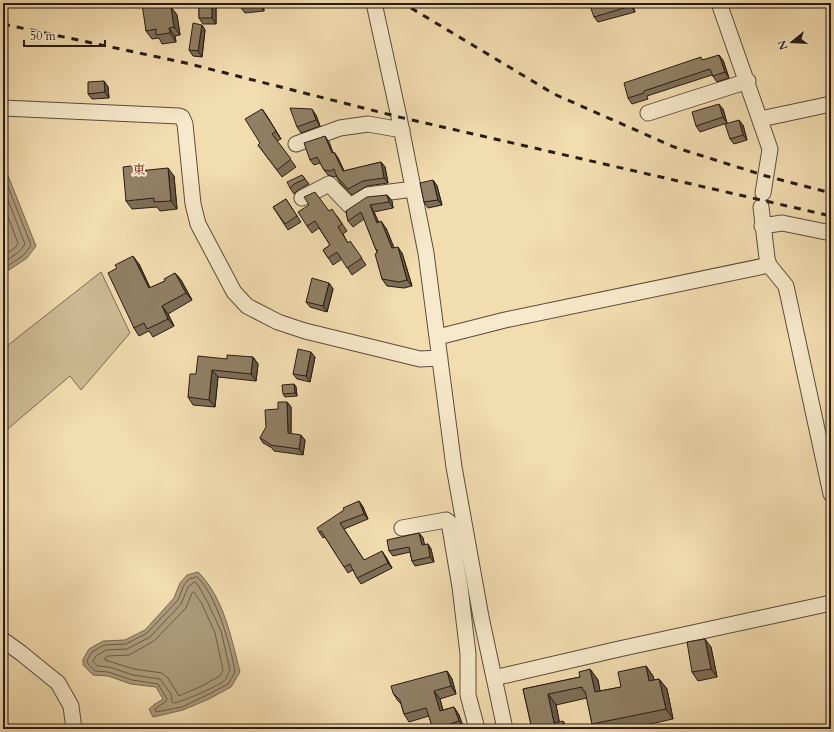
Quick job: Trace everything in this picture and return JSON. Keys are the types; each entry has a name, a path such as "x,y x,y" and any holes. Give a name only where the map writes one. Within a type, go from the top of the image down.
{"street":[{"path":"374,3 402,130 426,253 454,467 481,617 505,729"},
{"path":"719,3 748,81 770,149 762,200 762,226 766,258 769,265 786,286 831,494"},
{"path":"648,113 748,81"},
{"path":"761,119 831,104"},
{"path":"3,108 182,117 185,124 192,204 198,224 234,292 247,306 278,322 305,331 420,359 440,358"},
{"path":"296,144 340,128 368,124 402,130"},
{"path":"302,198 329,184 350,206 368,195 413,189"},
{"path":"762,226 782,223 831,233"},
{"path":"438,337 528,315 769,265"},
{"path":"402,528 446,520 449,522 460,587 468,670 468,695 477,729"},
{"path":"468,670 492,673 619,649 831,603"},
{"path":"3,640 58,683 71,706 74,729"}],"shaded area":[{"path":"101,272 130,333 81,390 70,376 3,433 3,349"}],"water":[{"path":"3,163 36,246 27,258 3,274"},
{"path":"198,572 207,582 220,606 230,632 240,672 231,687 209,699 183,710 153,717 149,709 163,699 156,687 131,684 108,676 93,675 83,665 83,659 89,649 103,641 125,640 145,630 174,598 180,583 187,575"}],"building":[{"path":"164,3 165,8 171,7 174,27 169,28 170,33 156,35 156,29 146,31 142,4"},
{"path":"199,3 212,3 212,18 199,18"},
{"path":"240,3 260,3 260,6 241,8"},
{"path":"589,3 630,3 631,6 594,17"},
{"path":"193,23 202,25 198,51 189,50"},
{"path":"719,55 725,72 713,76 710,69 644,91 644,93 628,98 624,83 701,57 702,60"},
{"path":"104,81 105,92 88,94 88,82"},
{"path":"719,104 723,117 696,126 692,112"},
{"path":"290,108 312,109 316,120 297,127"},
{"path":"262,109 276,131 272,134 291,159 277,170 258,145 260,143 245,119"},
{"path":"739,120 743,135 730,139 725,124"},
{"path":"325,136 332,153 334,152 343,171 381,162 384,178 363,181 348,189 337,177 334,169 330,171 324,170 317,157 310,160 304,143"},
{"path":"139,165 139,171 168,168 171,201 154,202 154,198 126,201 123,167"},
{"path":"302,175 305,179 294,184 290,188 287,182"},
{"path":"433,180 438,200 424,202 420,183"},
{"path":"315,192 329,211 332,209 342,224 338,227 348,243 350,241 362,258 347,268 337,252 328,258 323,250 330,245 315,221 307,226 298,212 309,205 304,197"},
{"path":"387,195 389,202 370,205 377,223 381,221 392,248 398,247 407,280 399,282 382,279 375,254 377,253 377,249 376,250 361,212 348,221 346,211 367,197"},
{"path":"286,199 297,216 285,224 273,207"},
{"path":"133,256 149,288 165,281 164,279 175,273 186,293 162,306 168,319 147,329 144,323 134,328 108,273 117,268 115,265"},
{"path":"312,278 329,283 323,306 306,302"},
{"path":"298,349 311,352 306,376 293,374"},
{"path":"227,355 253,357 251,374 212,370 209,400 188,397 190,374 196,374 198,356 227,359"},
{"path":"294,384 295,393 283,394 282,385"},
{"path":"278,402 287,402 288,433 301,435 299,449 270,445 260,438 266,427 265,410 278,409"},
{"path":"359,501 364,514 340,523 364,560 382,551 388,563 357,578 350,564 344,567 321,531 319,532 317,528 344,510 343,508"},
{"path":"419,533 422,545 428,544 430,557 412,561 409,547 389,551 387,540"},
{"path":"705,639 711,669 692,672 687,642"},
{"path":"646,666 649,681 659,679 666,709 592,724 585,691 583,691 582,687 548,694 554,723 563,721 564,729 532,729 523,689 580,677 579,672 590,669 595,692 621,687 618,672"},
{"path":"447,671 451,686 434,691 440,711 454,707 459,721 433,729 426,708 404,714 400,700 393,693 391,686"}],"railway":[{"path":"411,8 554,94 674,147 766,176 831,193"},
{"path":"3,24 186,63 399,117 831,216"}],"district":[{"name":"東","path":"139,169"}]}
